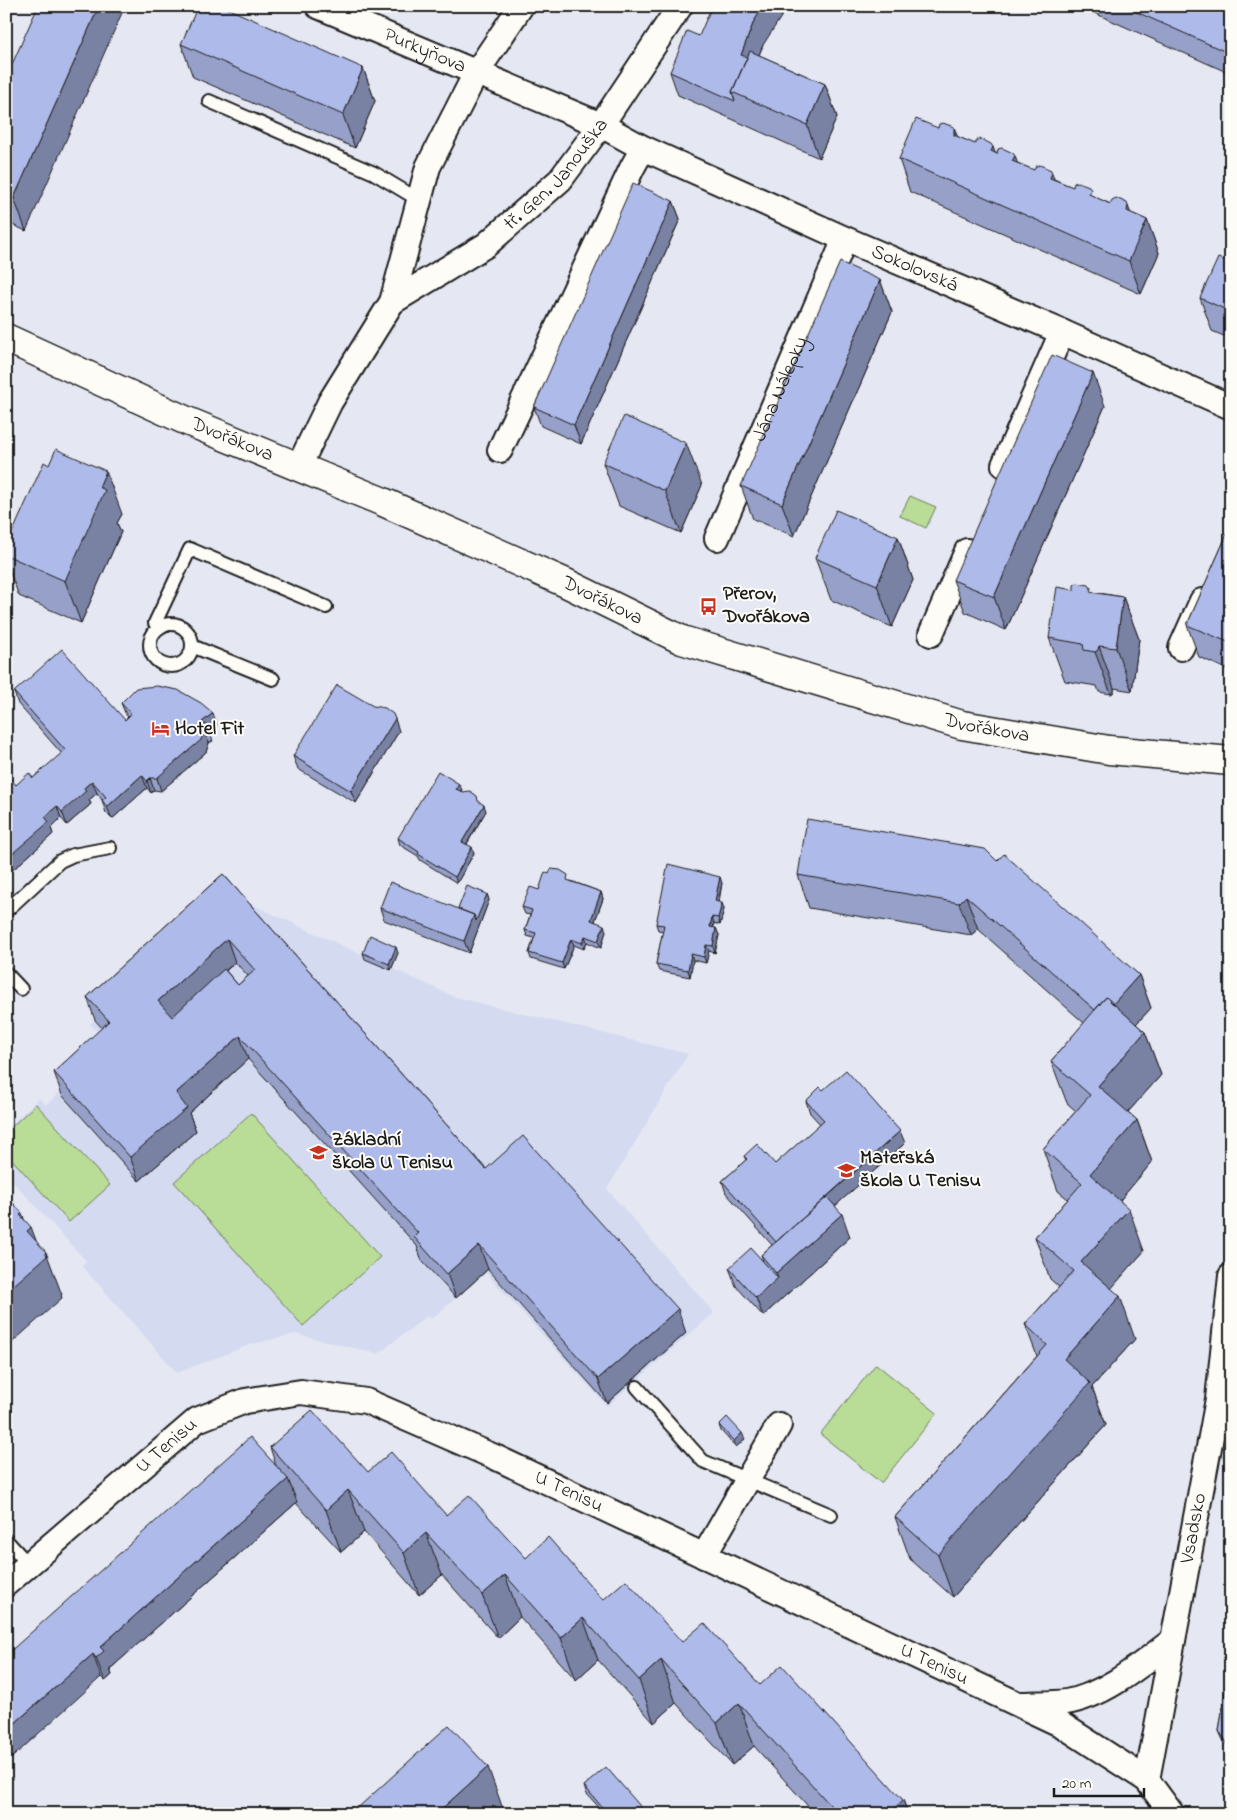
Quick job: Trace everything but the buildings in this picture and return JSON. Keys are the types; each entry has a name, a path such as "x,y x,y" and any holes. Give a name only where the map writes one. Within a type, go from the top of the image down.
{"main road":[{"name":"Dvořákova","path":"6,338 188,421 299,466 566,583 682,640 962,725 1109,750 1231,762"}],"street":[{"name":"Purkyňova","path":"318,6 601,125"},
{"name":"tř. Gen. Janouška","path":"299,466 330,402 392,302 428,167 476,73 520,6"},
{"name":"tř. Gen. Janouška","path":"392,302 486,245 560,180 601,125 680,6"},
{"name":"Sokolovská","path":"601,125 642,148 845,239 1231,407"},
{"path":"500,450 642,148"},
{"name":"Jána Nálepky","path":"717,538 845,239"},
{"path":"994,487 1062,332"},
{"path":"931,634 974,533"},
{"path":"1181,648 1212,580"},
{"name":"Vsadsko","path":"1147,1780 1218,1399 1231,1276"},
{"name":"U Tenisu","path":"6,1584 197,1420 245,1400 301,1392 366,1401 497,1458 1062,1725 1147,1780"},
{"path":"704,1556 779,1424"},
{"path":"1018,1704 1066,1702 1084,1697 1132,1671 1173,1640"},
{"path":"1147,1780 1172,1814"}],"lane":[{"path":"209,101 374,173 419,200"},
{"path":"158,628 155,623 190,549 326,607"},
{"path":"171,624 178,625 188,633 192,646 191,652 182,663 168,666 161,664 151,653 150,646 154,633 158,628 171,624"},
{"path":"192,646 273,679"},
{"path":"6,911 60,861 73,855 110,848"},
{"path":"6,973 21,989"},
{"path":"637,1387 703,1461 832,1516"},
{"path":"6,1540 28,1564"}],"shaded area":[{"name":"Základní škola U Tenisu","path":"233,896 455,997 688,1054 607,1189 714,1313 607,1406 486,1273 431,1319 427,1316 378,1354 296,1334 252,1344 177,1373 82,1266 86,1261 6,1174 6,1129 39,1098 46,1105 110,1046 90,1024"}],"green space":[{"path":"910,496 936,507 926,528 900,516"},
{"path":"36,1104 110,1185 69,1222 6,1153 6,1132"},
{"path":"251,1113 380,1257 303,1326 174,1182"},
{"path":"876,1364 937,1413 881,1483 820,1434"}],"place":[{"name":"Přerov, Dvořákova","path":"709,606"},
{"name":"Hotel Fit","path":"161,729"},
{"name":"Základní škola U Tenisu","path":"318,1152"},
{"name":"Mateřská škola U Tenisu","path":"846,1170"}]}
